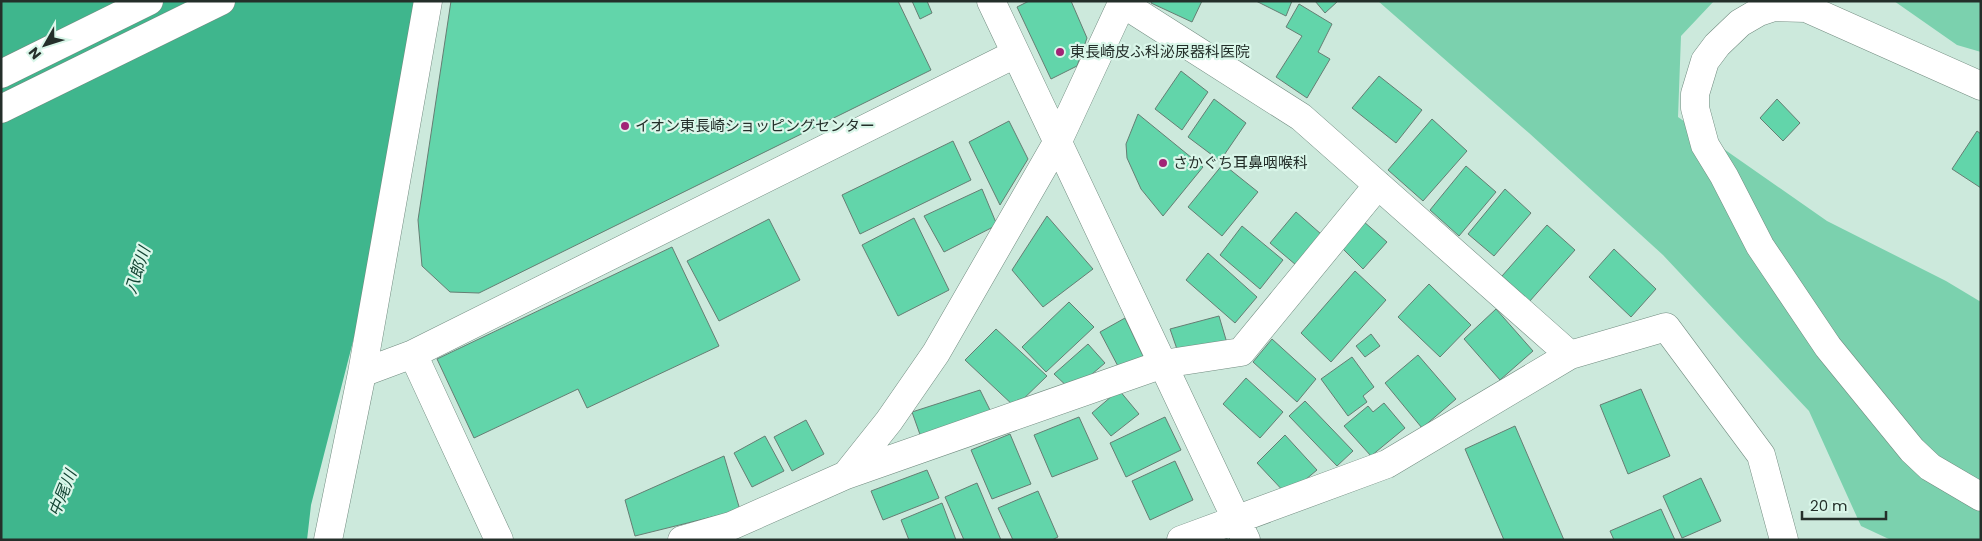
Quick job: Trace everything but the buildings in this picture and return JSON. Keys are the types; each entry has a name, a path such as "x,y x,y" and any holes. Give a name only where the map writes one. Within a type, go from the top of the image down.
{"street":[{"path":"1,74 149,1"},
{"path":"1,109 221,1"},
{"path":"328,540 362,373 428,1"},
{"path":"991,1 1242,529"},
{"path":"846,475 889,421 936,353 1058,141 1122,2 1301,117 1570,356"},
{"path":"1981,86 1806,8 1774,7 1759,12 1740,23 1717,45 1705,61 1695,94 1696,108 1705,145 1724,176 1760,246 1828,347 1912,450 1930,467 1981,497"},
{"path":"362,373 414,354 1015,54"},
{"path":"687,539 731,526 846,475 1163,364 1241,352 1378,185"},
{"path":"1182,540 1242,529 1386,464 1570,356 1666,327 1761,454 1784,540"},
{"path":"414,354 499,540"}],"shaded area":[{"path":"1378,1 1714,1 1681,36 1678,117 1827,221 1946,281 1981,302 1981,540 1891,540 1861,526 1809,411 1663,255 1529,133"},
{"path":"1894,1 1981,1 1981,52 1957,45"}],"water":[{"path":"1,1 418,1 359,318 311,505 307,540 1,540"}],"place":[{"name":"東長崎皮ふ科泌尿器科医院","path":"1060,52"},
{"name":"イオン東長崎ショッピングセンター","path":"625,126"},
{"name":"さかぐち耳鼻咽喉科","path":"1163,163"}],"water label":[{"name":"八郎川","path":"137,270"},
{"name":"中尾川","path":"62,493"}]}
